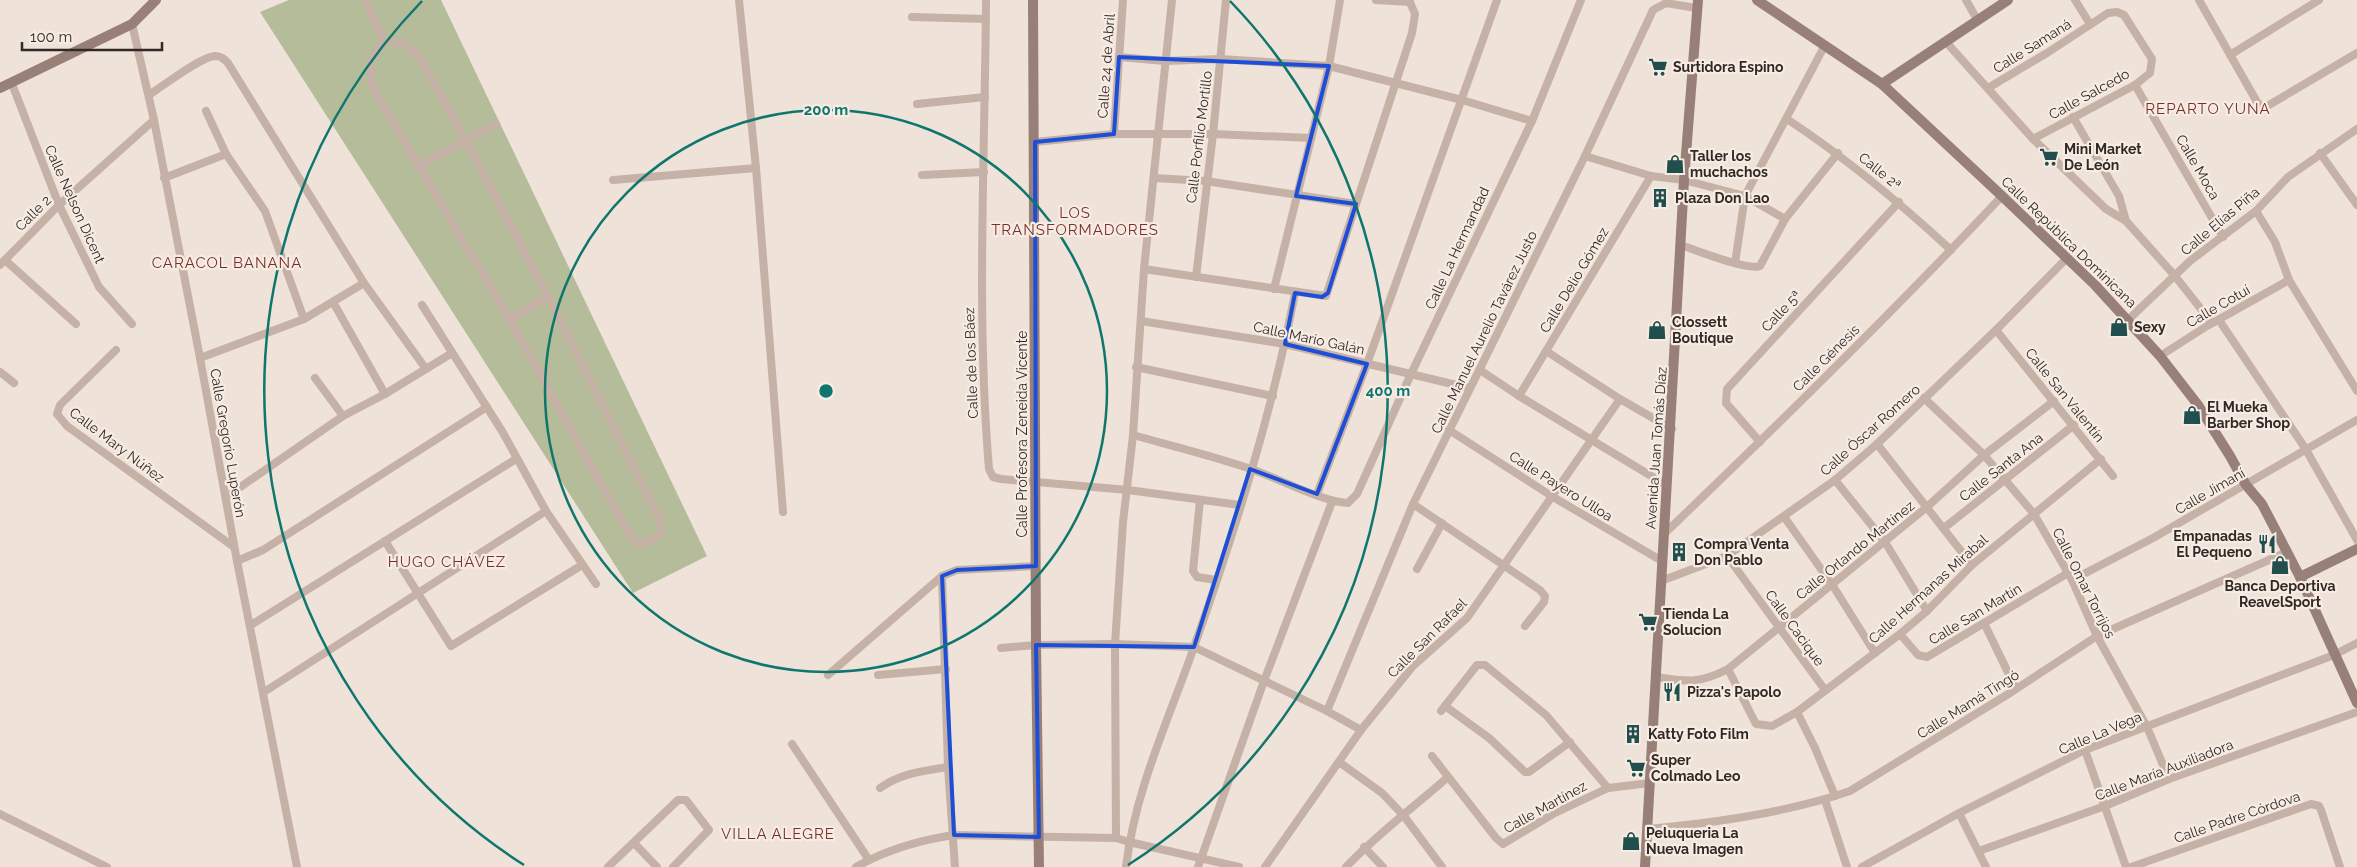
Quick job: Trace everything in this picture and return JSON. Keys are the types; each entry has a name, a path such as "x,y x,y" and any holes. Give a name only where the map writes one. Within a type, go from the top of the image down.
{"street":[{"path":"0,88 12,84 132,24 155,0"},
{"path":"365,0 384,41"},
{"path":"739,0 756,168 783,512"},
{"name":"Calle de los Báez","path":"986,0 981,288 984,399 989,469 993,477 1036,483 1128,490 1240,506"},
{"name":"Calle Profesora Zeneida Vicente","path":"1033,0 1039,867"},
{"name":"Calle 24 de Abril","path":"1114,134 1123,0"},
{"path":"1116,838 1115,644 1123,522 1133,435 1136,367 1144,269 1172,0"},
{"name":"Calle Porfilio Mortillo","path":"1196,277 1213,134 1226,0"},
{"path":"1274,290 1329,66 1340,0"},
{"path":"1144,269 1274,290 1326,296 1412,33 1414,14 1410,1 1376,0"},
{"path":"1317,494 1367,364 1497,0"},
{"name":"Calle La Hermandad","path":"1332,502 1348,503 1357,494 1411,374 1532,121 1581,0"},
{"name":"Calle República Dominicana","path":"1757,0 1882,84 2067,258 2128,320 2160,356 2198,405 2246,485 2262,504 2300,578 2357,703"},
{"path":"1966,0 1978,21"},
{"path":"1882,84 2008,0"},
{"path":"2075,0 2090,24"},
{"path":"2200,0 2257,102 2262,106 2269,105 2357,53"},
{"path":"2230,55 2319,0"},
{"name":"Calle Manuel Aurelio Tavárez Justo","path":"1327,711 1412,504 1585,156 1653,10 1666,3 1697,4"},
{"name":"Avenida Juan Tomás Díaz","path":"1645,867 1666,485 1672,429 1684,180 1697,4"},
{"name":"Calle Samaná","path":"1988,88 2047,53 2108,13 2117,12 2124,15 2152,59 2152,67"},
{"path":"912,17 986,19"},
{"name":"Calle Gregorio Luperón","path":"132,24 154,120 234,547 251,625 297,867"},
{"path":"384,41 403,43 419,56 466,141 548,296 660,520 661,534 651,541 638,544 630,536 510,320 372,87 370,60 384,41"},
{"path":"1946,42 2033,139 2106,209 2126,221 2216,321 2305,448 2357,540"},
{"path":"1735,263 1745,196 1825,45"},
{"path":"149,95 204,59 214,56 222,57 228,63 364,283 426,369"},
{"path":"1119,57 1165,61 1220,59 1329,66 1462,100 1532,121"},
{"name":"Calle Salcedo","path":"2033,139 2135,85 2150,73 2152,67"},
{"name":"Calle Nelson Dicent","path":"12,84 59,205 99,286 132,324"},
{"name":"Calle Moca","path":"2135,85 2223,237"},
{"path":"917,104 985,97"},
{"path":"206,111 226,154 265,211 304,319"},
{"path":"2074,117 2119,196 2126,221"},
{"name":"Calle 2ª","path":"1787,119 1838,153 1899,202 1951,250"},
{"name":"Calle 2","path":"2,262 59,205 154,120"},
{"path":"419,166 496,124"},
{"name":"Calle Elías Piña","path":"2128,320 2190,261 2256,211 2288,177 2357,129"},
{"path":"1034,142 1114,134 1213,134 1311,138"},
{"path":"1681,245 1735,263 1753,267 1760,266 1785,219 1838,153"},
{"path":"164,178 226,154"},
{"path":"2320,154 2356,202"},
{"path":"1585,156 1651,176 1684,180 1745,196 1785,219"},
{"path":"613,180 756,168"},
{"path":"922,175 984,172"},
{"name":"Calle Delio Gómez","path":"1519,396 1651,176"},
{"path":"1154,178 1206,181 1356,204"},
{"name":"Calle Génesis","path":"1664,534 1760,442 1951,250 2002,196"},
{"name":"Calle 5ª","path":"1760,442 1726,403 1727,389 1899,202"},
{"path":"2256,211 2275,242 2289,280 2357,391"},
{"name":"Calle Óscar Romero","path":"1661,581 1727,556 1785,518 1835,480 1877,444 1996,330 2067,258"},
{"path":"2,262 76,324"},
{"name":"Calle Cotuí","path":"2160,356 2216,321 2289,280"},
{"path":"200,358 304,319 364,283"},
{"path":"1126,867 1129,842 1158,741 1194,646 1216,580 1273,396 1295,293"},
{"path":"510,320 548,296"},
{"path":"334,302 385,394"},
{"path":"422,305 487,407 546,511 596,584"},
{"name":"Calle Mario Galán","path":"1141,321 1285,344 1470,388"},
{"name":"Calle San Valentín","path":"1996,330 2113,476"},
{"name":"Calle Mary Núñez","path":"116,350 60,404 57,414 68,426 234,547"},
{"path":"1546,351 1620,399 1672,429"},
{"path":"226,497 343,416 385,394 452,353"},
{"path":"1136,367 1273,396"},
{"path":"1480,370 1519,396 1666,485"},
{"path":"0,372 14,383"},
{"path":"315,378 343,416"},
{"name":"Calle Omar Torrijos","path":"1924,398 1984,455 2034,514 2070,576 2097,636 2146,726 2169,779"},
{"name":"Calle San Rafael","path":"1265,867 1361,730 1413,666 1468,618 1620,399"},
{"name":"Calle Orlando Martínez","path":"1656,677 1689,682 1711,678 1728,669 1779,626 1833,586 1927,507 1984,455 2054,401"},
{"path":"237,562 263,550 487,407"},
{"name":"Calle Jimaní","path":"2070,576 2152,538 2246,485 2305,448 2357,420"},
{"name":"Calle Santa Ana","path":"1944,528 2074,425"},
{"name":"Calle Payero Ulloa","path":"1449,430 1553,497 1662,561"},
{"path":"1133,435 1250,469 1317,494 1332,502 1264,681 1198,867"},
{"path":"1877,444 1972,565"},
{"path":"251,625 516,459"},
{"name":"Calle Hermanas Mirabal","path":"1728,669 1756,724 1772,726 1796,712 1900,634 1927,611 1972,565 2100,460"},
{"path":"1835,480 1885,542 1927,611"},
{"path":"1200,500 1193,571 1197,577 1216,580"},
{"path":"1412,504 1540,590 1545,596 1544,602 1525,626"},
{"path":"264,692 546,511"},
{"path":"1785,518 1833,586 1875,654"},
{"path":"1417,569 1442,523"},
{"path":"385,541 448,645 453,646 582,564"},
{"path":"2300,578 2357,549"},
{"name":"Calle Mamá Tingó","path":"1647,830 1704,824 1825,800 1850,791 2016,689 2097,636 2287,552"},
{"name":"Calle Cacique","path":"1727,556 1825,690"},
{"path":"828,675 942,576 957,570 1036,566"},
{"path":"942,576 948,767 955,867"},
{"name":"Calle San Martín","path":"1900,634 1918,655 1928,657 1984,623 2070,576"},
{"path":"1984,623 2016,689"},
{"name":"Calle La Vega","path":"1862,867 1959,813 2085,750 2334,655 2357,643"},
{"path":"1001,648 1036,645 1115,644 1194,646 1327,711 1361,730"},
{"path":"1570,742 1529,772 1524,772 1489,738 1443,708 1477,665 1485,665 1546,715 1570,742 1608,788"},
{"path":"878,675 946,669"},
{"path":"1796,712 1816,748 1835,796"},
{"name":"Calle María Auxiliadora","path":"1979,852 2105,806 2169,779 2357,712"},
{"path":"792,744 870,860"},
{"path":"2085,750 2126,867"},
{"name":"Calle Martínez","path":"1432,756 1503,844 1553,814 1608,788 1650,783"},
{"path":"1339,762 1382,793 1404,816 1442,867"},
{"path":"880,788 892,779 906,774 948,767"},
{"path":"1346,867 1364,847 1404,816 1448,777"},
{"path":"608,867 682,798 686,800 709,830 673,867"},
{"path":"1825,800 1847,867"},
{"name":"Calle Padre Córdova","path":"2131,867 2312,804 2318,806 2321,810 2340,867"},
{"path":"1959,813 1986,867"},
{"path":"0,814 107,867"},
{"path":"856,867 931,838 954,835 1116,838 1239,867"},
{"path":"634,843 657,867"},
{"path":"1364,847 1383,867"}],"highlighted area":[{"path":"1119,57 1329,66 1296,196 1356,204 1328,293 1322,297 1295,293 1285,344 1367,364 1317,494 1250,469 1194,647 1036,645 1039,837 954,835 942,576 957,570 1036,566 1035,142 1114,134"}],"green space":[{"path":"289,0 441,0 707,556 633,593 260,12"}],"place":[{"name":"Surtidora Espino","path":"1658,67"},
{"name":"Mini Market De León","path":"2049,157"},
{"name":"Taller los muchachos","path":"1675,164"},
{"name":"Plaza Don Lao","path":"1660,198"},
{"name":"Sexy","path":"2119,327"},
{"name":"Clossett Boutique","path":"1657,330"},
{"name":"El Mueka Barber Shop","path":"2192,415"},
{"name":"Empanadas El Pequeno","path":"2267,544"},
{"name":"Compra Venta Don Pablo","path":"1679,552"},
{"name":"Banca Deportiva ReavelSport","path":"2280,565"},
{"name":"Tienda La Solucion","path":"1648,622"},
{"name":"Pizza's Papolo","path":"1672,692"},
{"name":"Katty Foto Film","path":"1633,734"},
{"name":"Super Colmado Leo","path":"1636,768"},
{"name":"Peluqueria La Nueva Imagen","path":"1631,841"}],"district":[{"name":"REPARTO YUNA","path":"2208,109"},
{"name":"LOS TRANSFORMADORES","path":"1075,222"},
{"name":"CARACOL BANANA","path":"227,263"},
{"name":"HUGO CHÁVEZ","path":"447,562"},
{"name":"VILLA ALEGRE","path":"778,834"}]}
